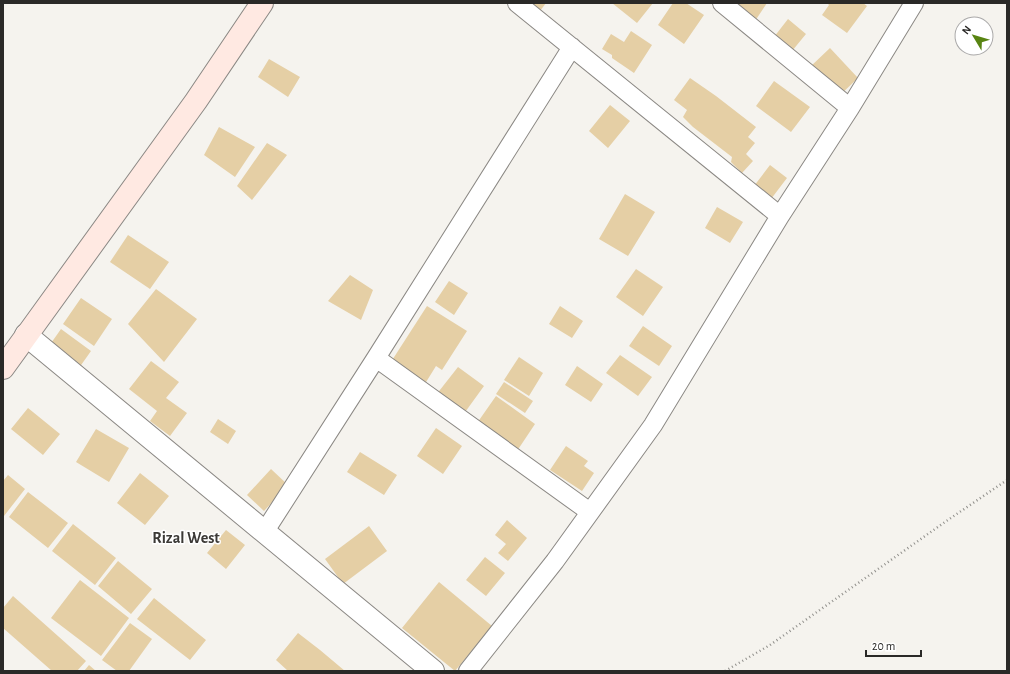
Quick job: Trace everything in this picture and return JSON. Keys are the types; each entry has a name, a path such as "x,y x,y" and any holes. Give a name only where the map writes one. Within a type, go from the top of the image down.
{"main road":[{"path":"4,364 196,101 262,3"}],"street":[{"path":"517,3 780,216"},
{"path":"722,3 850,108"},
{"path":"468,671 555,561 653,425 780,216 850,108 914,3"},
{"path":"265,531 572,47"},
{"path":"26,335 433,671"},
{"path":"376,358 590,512"}],"path":[{"path":"725,671 770,644 1007,480"}],"building":[{"path":"530,3 546,3 540,11"},
{"path":"612,3 653,3 637,23"},
{"path":"673,3 686,3 704,15 684,44 658,25"},
{"path":"729,3 767,3 755,21"},
{"path":"827,3 863,3 867,6 847,33 822,15 829,5"},
{"path":"788,19 806,34 792,51 774,37"},
{"path":"631,31 652,45 634,73 602,49 611,34 624,42"},
{"path":"830,48 858,78 838,97 810,67"},
{"path":"269,59 300,77 288,97 258,77"},
{"path":"690,78 756,127 748,137 755,143 746,154 753,161 742,173 731,162 732,157 693,127 683,117 687,110 674,100"},
{"path":"774,81 810,107 791,132 756,106"},
{"path":"610,105 630,121 608,148 589,131"},
{"path":"219,127 255,147 235,177 204,155"},
{"path":"267,143 287,155 252,200 237,186"},
{"path":"770,165 787,178 771,199 754,186"},
{"path":"625,194 655,212 628,256 599,239"},
{"path":"717,207 743,222 730,243 705,228"},
{"path":"128,235 169,262 150,289 110,262"},
{"path":"636,269 663,287 643,316 616,297"},
{"path":"350,275 373,290 361,320 328,301"},
{"path":"449,281 468,293 454,315 435,302"},
{"path":"156,289 197,319 164,362 128,324"},
{"path":"81,298 112,319 94,346 63,324"},
{"path":"427,306 467,331 442,370 436,366 423,387 389,365"},
{"path":"560,306 583,321 572,338 549,324"},
{"path":"643,326 672,346 659,366 629,346"},
{"path":"61,329 91,351 79,368 49,346"},
{"path":"620,355 652,377 638,396 606,373"},
{"path":"519,357 543,373 529,396 504,380"},
{"path":"151,361 179,382 166,398 187,413 170,436 150,421 157,411 129,389"},
{"path":"577,366 603,384 591,402 565,385"},
{"path":"458,367 484,386 463,415 436,395"},
{"path":"504,382 533,401 525,413 496,394"},
{"path":"496,396 535,424 515,454 475,426"},
{"path":"28,408 60,434 43,455 11,429"},
{"path":"218,419 236,431 228,444 210,432"},
{"path":"436,428 462,446 443,474 417,456"},
{"path":"96,429 129,448 109,482 76,462"},
{"path":"566,446 588,461 584,466 594,473 582,491 550,470"},
{"path":"360,452 397,475 384,495 347,472"},
{"path":"271,469 288,485 264,511 247,495"},
{"path":"140,473 169,496 145,525 117,503"},
{"path":"8,475 25,489 4,516 3,481"},
{"path":"28,492 68,523 48,548 9,517"},
{"path":"507,520 527,538 508,561 498,553 506,544 495,535"},
{"path":"73,524 116,558 95,585 52,551"},
{"path":"369,526 387,551 343,584 325,559"},
{"path":"226,530 245,545 226,569 207,553"},
{"path":"485,557 505,573 486,596 466,580"},
{"path":"118,561 152,589 131,614 98,586"},
{"path":"80,580 129,618 101,656 51,618"},
{"path":"439,582 492,626 455,671 402,628"},
{"path":"13,596 86,661 77,671 52,671 3,628 3,608"},
{"path":"154,598 206,640 190,660 137,619"},
{"path":"130,623 152,639 129,671 117,671 102,660"},
{"path":"298,633 345,671 288,671 276,660"},
{"path":"89,665 96,671 84,671"}],"district":[{"name":"Rizal West","path":"186,537"}]}
